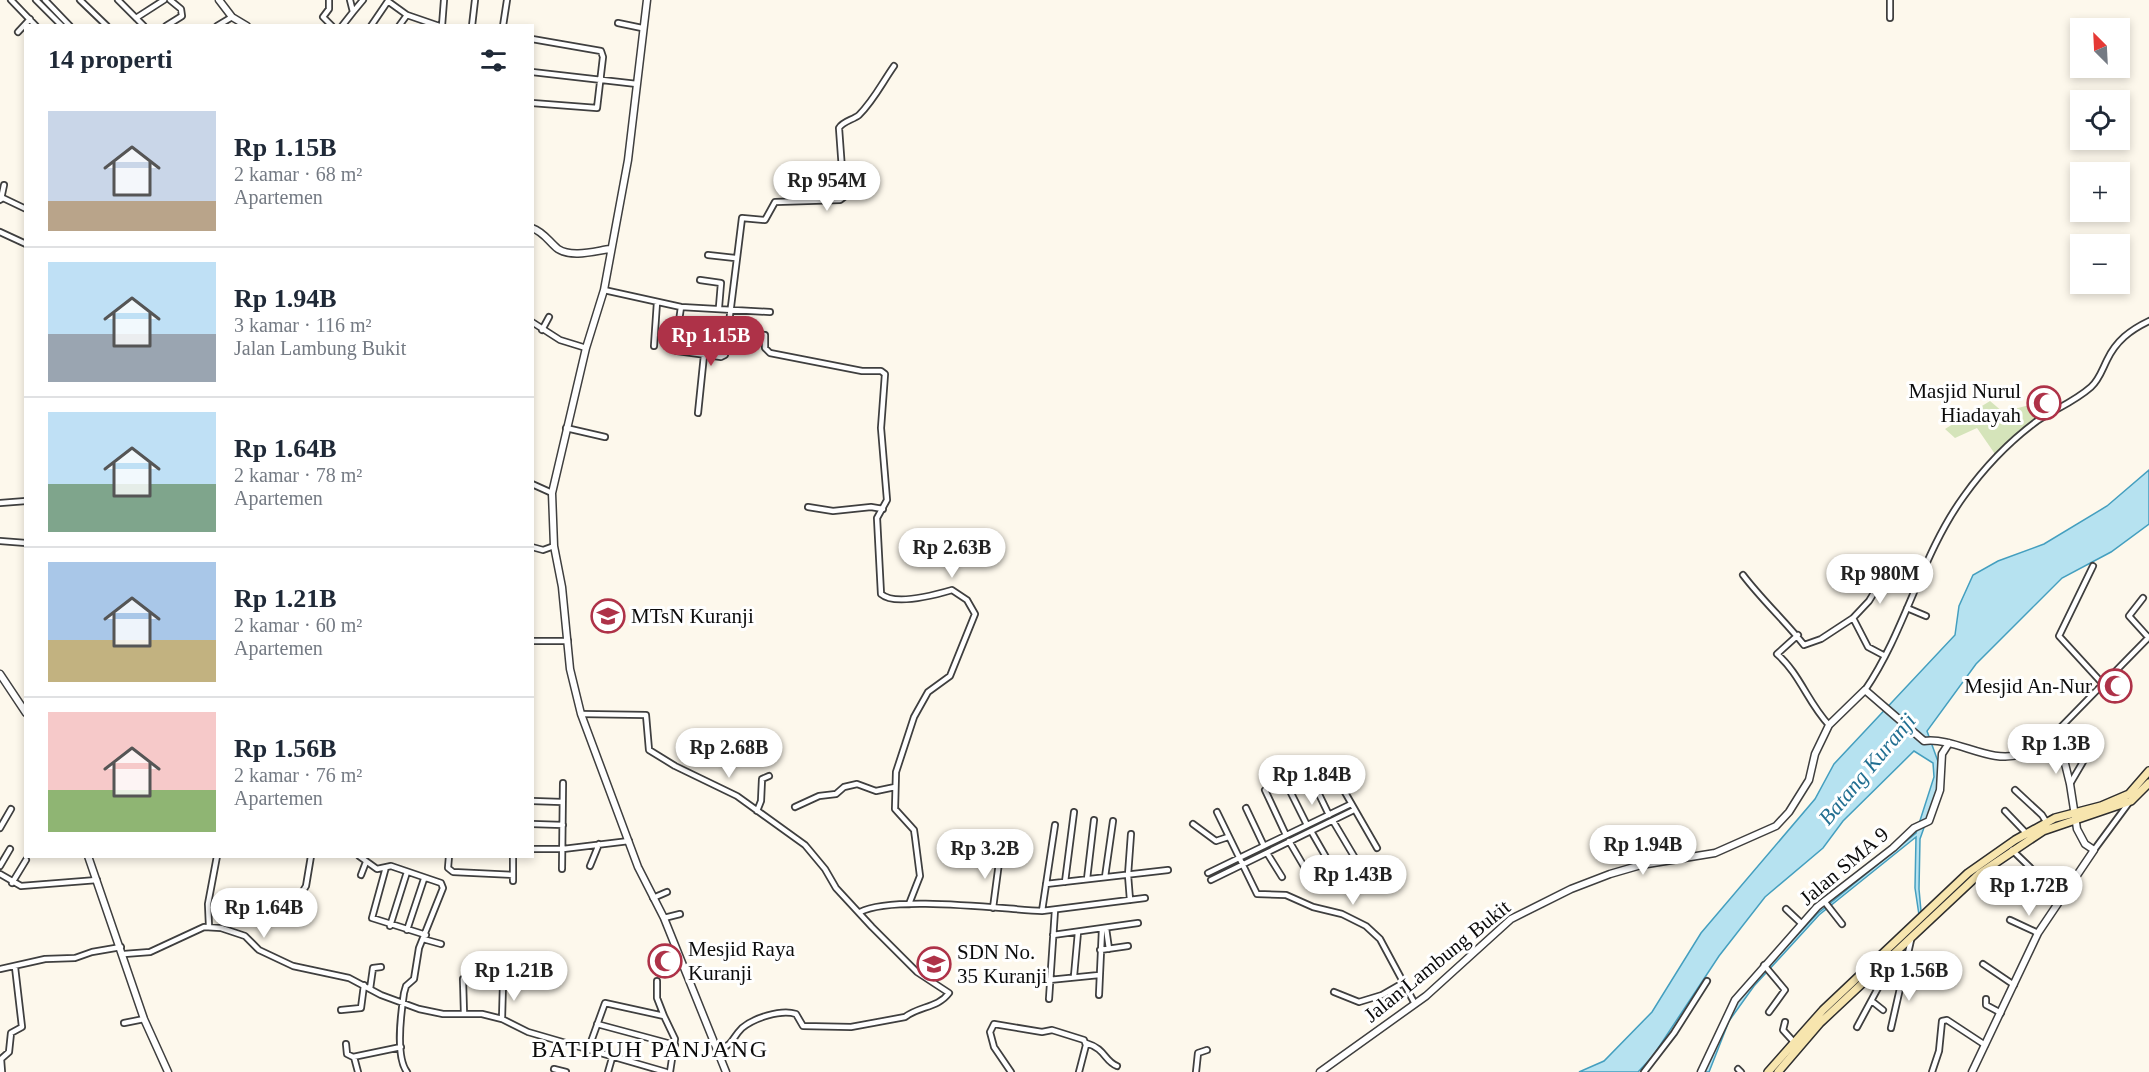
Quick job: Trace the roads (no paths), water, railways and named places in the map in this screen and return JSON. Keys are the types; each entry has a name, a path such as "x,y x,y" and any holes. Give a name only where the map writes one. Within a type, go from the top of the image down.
{"main road":[{"path":"2130,798 2149,771"},
{"path":"1778,1072 1793,1045 1820,1023 1901,947 1915,926 1968,873 2026,833 2047,823 2130,798 2149,783"},
{"path":"1768,1072 1830,1003 1908,938 1967,884 2012,850 2075,815"}],"street":[{"path":"11,0 34,24"},
{"path":"36,0 60,24"},
{"path":"45,0 68,24"},
{"path":"80,0 104,24"},
{"path":"118,0 142,24"},
{"path":"152,0 157,5"},
{"path":"136,18 164,0"},
{"path":"169,24 182,16 181,9 170,0"},
{"path":"219,0 232,17 243,24"},
{"path":"329,0 329,9 323,17 331,24"},
{"path":"351,0 353,12"},
{"path":"344,24 363,0"},
{"path":"440,24 444,0"},
{"path":"472,24 475,0"},
{"path":"503,24 507,0"},
{"path":"647,0 628,160 604,290 586,348 552,493 554,546 574,694 629,841 664,918 726,1072"},
{"path":"1890,0 1890,18"},
{"path":"372,24 388,1 407,15 434,24"},
{"path":"400,24 407,15"},
{"path":"220,24 232,17"},
{"path":"26,24 30,20"},
{"path":"618,23 642,28"},
{"path":"18,32 24,26"},
{"path":"534,39 601,51 601,81 597,108 534,104"},
{"path":"681,307 677,351 725,355 735,258 742,218 765,220 775,202 840,200 844,197 839,128 841,124 858,116 879,93 894,66"},
{"path":"534,72 638,84"},
{"path":"4,185 1,199 24,208"},
{"path":"534,229 541,231 563,251 570,253 610,249"},
{"path":"0,232 24,243"},
{"path":"708,255 735,258"},
{"path":"700,280 733,282"},
{"path":"719,307 721,283"},
{"path":"604,290 681,307 719,307 770,312"},
{"path":"654,346 657,302"},
{"path":"542,330 549,317"},
{"path":"2143,598 2129,616 2149,637 2057,731 2031,748 2012,756 1949,743 1921,740 1865,690 1885,656 1940,537 1973,484 2020,434 2049,414 2068,405 2089,389 2097,381 2116,345 2130,330 2149,321"},
{"path":"534,324 560,340 586,348"},
{"path":"678,328 766,336 766,350 781,356 885,373 881,428 887,500 876,518 881,594 890,598 924,597 952,590 967,600 975,614 950,676 928,692 914,717 903,747 895,787 895,809 914,830 920,876 909,904"},
{"path":"698,413 704,355"},
{"path":"566,428 605,437"},
{"path":"534,485 552,493"},
{"path":"0,503 24,501"},
{"path":"808,507 833,511 871,507 883,509"},
{"path":"0,541 24,543"},
{"path":"534,547 549,550 554,546"},
{"path":"1743,575 1769,607 1798,635 1804,645 1810,644 1854,618 1869,601 1880,583 1871,571 1869,559"},
{"path":"2093,566 2059,636 2102,683"},
{"path":"1907,608 1926,616"},
{"path":"1854,618 1868,647 1885,656"},
{"path":"1798,635 1777,654 1795,672 1814,708 1829,725"},
{"path":"534,642 568,641"},
{"path":"0,674 24,709"},
{"name":"Jalan Lambung Bukit","path":"1320,1072 1415,1004 1468,959 1503,924 1552,898 1632,866 1714,853 1776,826 1789,812 1809,780 1815,754 1829,725 1865,690"},
{"path":"581,714 646,715 647,743 654,754 737,796 812,851 836,888 917,972 949,993 947,997 905,1017 851,1027 804,1026 796,1014 781,1013 744,1026 734,1043 719,1050"},
{"path":"2057,731 2081,838 2094,850"},
{"name":"Jalan SMA 9","path":"1701,1072 1731,1006 1802,924 1920,825 1929,821 1940,790 1942,754 1949,743"},
{"path":"2070,784 2087,756 2097,750"},
{"path":"757,811 761,801 762,779 769,776"},
{"path":"1339,782 1377,848"},
{"path":"562,783 562,869"},
{"path":"795,807 819,796 836,794 844,787 857,784 876,791 895,787"},
{"path":"1315,786 1329,814"},
{"path":"1265,790 1286,836"},
{"path":"2015,790 2042,815 2047,823"},
{"path":"1290,791 1307,825"},
{"path":"1971,1072 2038,933 2130,798"},
{"path":"534,801 562,802"},
{"path":"1208,873 1351,804"},
{"path":"1246,808 1264,846"},
{"path":"0,828 11,809"},
{"path":"1211,880 1354,810"},
{"path":"2005,811 2026,833"},
{"path":"1065,882 1074,812"},
{"path":"1217,812 1257,894 1286,895 1313,908 1342,914 1366,926 1380,939 1415,1004"},
{"path":"1087,879 1094,820"},
{"path":"1333,820 1355,858"},
{"path":"1105,877 1113,821"},
{"path":"534,824 563,825"},
{"path":"1193,824 1216,841 1228,837"},
{"path":"1042,911 1055,825"},
{"path":"1311,831 1330,864"},
{"path":"1130,900 1128,875 1131,834"},
{"path":"534,849 563,849 629,841"},
{"path":"1289,842 1309,875"},
{"path":"590,866 599,844"},
{"path":"0,866 10,849"},
{"path":"2012,850 2061,897"},
{"path":"1267,853 1282,877"},
{"path":"993,908 1000,855"},
{"path":"89,858 144,1019 168,1072"},
{"path":"209,926 208,904 216,858"},
{"path":"301,894 306,886 311,858"},
{"path":"361,858 377,869 386,867 441,883 443,890 424,937 414,979 406,986 402,1002 401,1047 403,1064 407,1072"},
{"path":"449,858 448,868 453,872 513,878 513,858"},
{"path":"12,883 26,860"},
{"path":"361,875 366,862"},
{"path":"386,867 371,915 373,919 441,944"},
{"path":"1046,884 1168,870"},
{"path":"390,926 407,872"},
{"path":"0,874 12,883 31,886 97,880"},
{"path":"407,930 424,879"},
{"path":"653,898 667,892"},
{"path":"860,912 871,907 909,904 1042,911 1145,898"},
{"path":"1827,904 1842,924"},
{"path":"1786,909 1802,924"},
{"path":"1049,999 1055,910"},
{"path":"664,918 680,914"},
{"path":"2010,920 2038,933"},
{"path":"1053,935 1138,923"},
{"path":"0,969 39,960 75,958 89,952 155,951 209,926 245,936 259,950 293,966 319,973 339,975 402,1002 436,1013 482,1014 502,1019 528,1032 650,1070 668,1072 675,1039 657,998 657,981"},
{"path":"1104,929 1109,949"},
{"path":"1099,995 1100,950 1104,929"},
{"path":"1074,976 1078,932"},
{"path":"1892,1028 1908,938"},
{"path":"1100,950 1128,946"},
{"path":"1983,964 2014,985"},
{"path":"2,1072 1,1059 9,1052 11,1032 22,1027 15,967"},
{"path":"370,989 373,968 381,967"},
{"path":"1767,967 1785,991 1768,1012"},
{"path":"1049,980 1099,975"},
{"path":"1857,1027 1873,1002 1878,986 1872,975"},
{"path":"464,979 464,1014"},
{"path":"1644,1072 1674,1033 1707,981"},
{"path":"502,1019 503,983"},
{"path":"1334,992 1359,1002 1382,995 1404,984"},
{"path":"341,1010 357,1010 362,1007 364,985"},
{"path":"1986,999 1986,1005 2001,1013"},
{"path":"1873,1002 1883,1010"},
{"path":"588,1050 605,1003 664,1016"},
{"path":"124,1023 144,1019"},
{"path":"1932,1072 1940,1051 1942,1021 1947,1020 1985,1045"},
{"path":"1785,1022 1783,1030 1793,1045"},
{"path":"597,1024 675,1045"},
{"path":"1011,1072 994,1047 990,1032 994,1024 1042,1032 1052,1030 1101,1049 1112,1064 1117,1066"},
{"path":"1079,1072 1086,1043"},
{"path":"346,1044 347,1054 354,1057 401,1047"},
{"path":"1196,1072 1198,1053 1207,1050"},
{"path":"354,1057 358,1072"},
{"path":"608,1072 612,1058"},
{"path":"633,1072 635,1064"},
{"path":"554,1069 566,1072"}],"water":[{"name":"Batang Kuranji","path":"2149,470 2149,524 2111,552 2062,578 1976,664 1927,731 1940,767 1939,785 1920,839 1921,911 1919,915 1915,888 1916,837 1819,915 1754,986 1729,1021 1709,1072 1704,1072 1737,1000 1817,914 1916,833 1934,777 1933,763 1914,751 1843,821 1823,848 1765,897 1719,956 1653,1056 1638,1072 1579,1072 1604,1061 1652,1012 1701,933 1815,799 1834,764 1955,635 1959,606 1973,575 1998,561 2044,544 2107,506"}],"place":[{"name":"Masjid Nurul Hiadayah","path":"2044,403"},
{"name":"MTsN Kuranji","path":"608,616"},
{"name":"Mesjid An-Nur","path":"2115,686"},
{"name":"Mesjid Raya Kuranji","path":"665,961"},
{"name":"SDN No. 35 Kuranji","path":"934,964"}],"district":[{"name":"BATIPUH PANJANG","path":"650,1049"}]}
